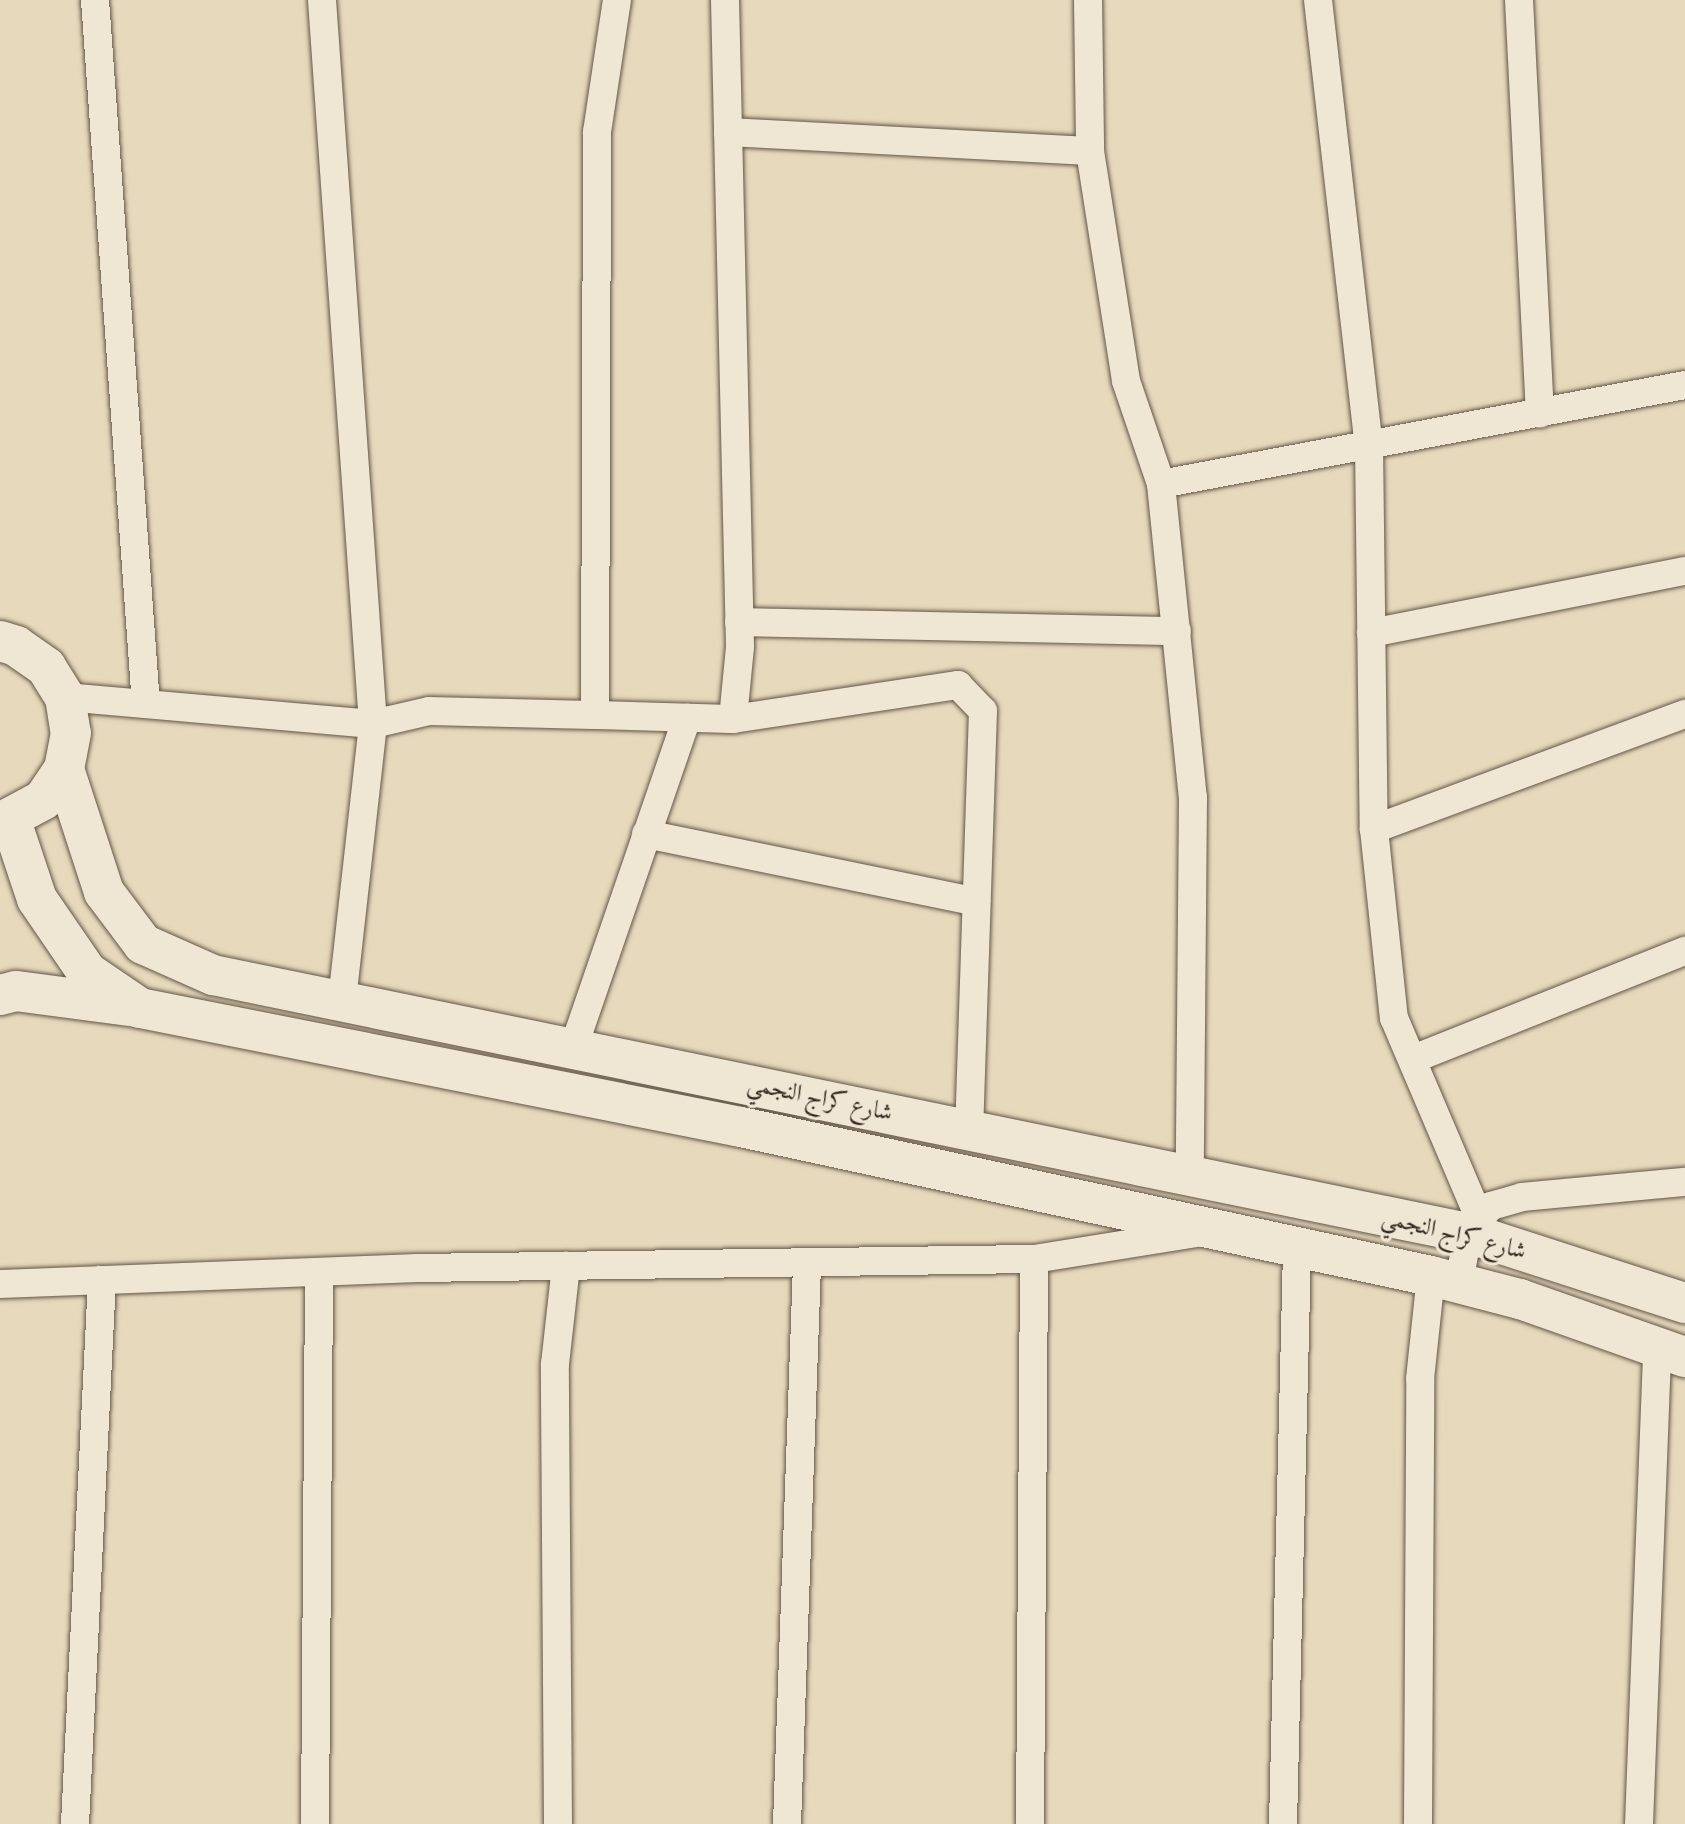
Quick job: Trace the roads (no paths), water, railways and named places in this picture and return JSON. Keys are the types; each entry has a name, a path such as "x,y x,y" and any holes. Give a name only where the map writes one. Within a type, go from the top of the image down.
{"main road":[{"path":"5,640 46,667 65,697 71,733 64,769 43,800 6,822 37,899 87,972 140,1008"},
{"name":"شارع كراج النجمي","path":"64,769 104,892 143,944 213,975 574,1046 1190,1175 1473,1225 1685,1303"},
{"path":"0,995 16,991 140,1008 725,1124 1445,1280 1671,1352"}],"street":[{"path":"95,0 146,704"},
{"path":"322,0 373,724 342,1000"},
{"path":"595,715 597,132 617,0"},
{"path":"725,0 739,622 733,719"},
{"path":"1088,0 1090,151 1126,381 1161,484 1193,797 1190,1175"},
{"path":"1318,0 1369,445 1374,829 1394,1018 1413,1059 1473,1225"},
{"path":"1519,0 1540,413"},
{"path":"728,132 1090,151"},
{"path":"1161,484 1685,385"},
{"path":"1371,633 1685,571"},
{"path":"739,622 1177,631"},
{"path":"65,697 373,724 429,711 733,719 958,685 972,694 983,711 969,1129"},
{"path":"1374,829 1685,714"},
{"path":"574,1046 687,718"},
{"path":"646,834 976,902"},
{"path":"1413,1059 1685,951"},
{"path":"1418,1824 1420,1379 1445,1280 1473,1225 1506,1200 1685,1182"},
{"path":"0,1284 566,1266 1034,1259 1216,1230"},
{"path":"1283,1824 1297,1250"},
{"path":"1030,1824 1034,1259"},
{"path":"787,1824 807,1264"},
{"path":"558,1824 555,1364 566,1266"},
{"path":"315,1824 319,1272"},
{"path":"75,1824 102,1280"},
{"path":"1639,1824 1642,1637 1671,1352"}]}
